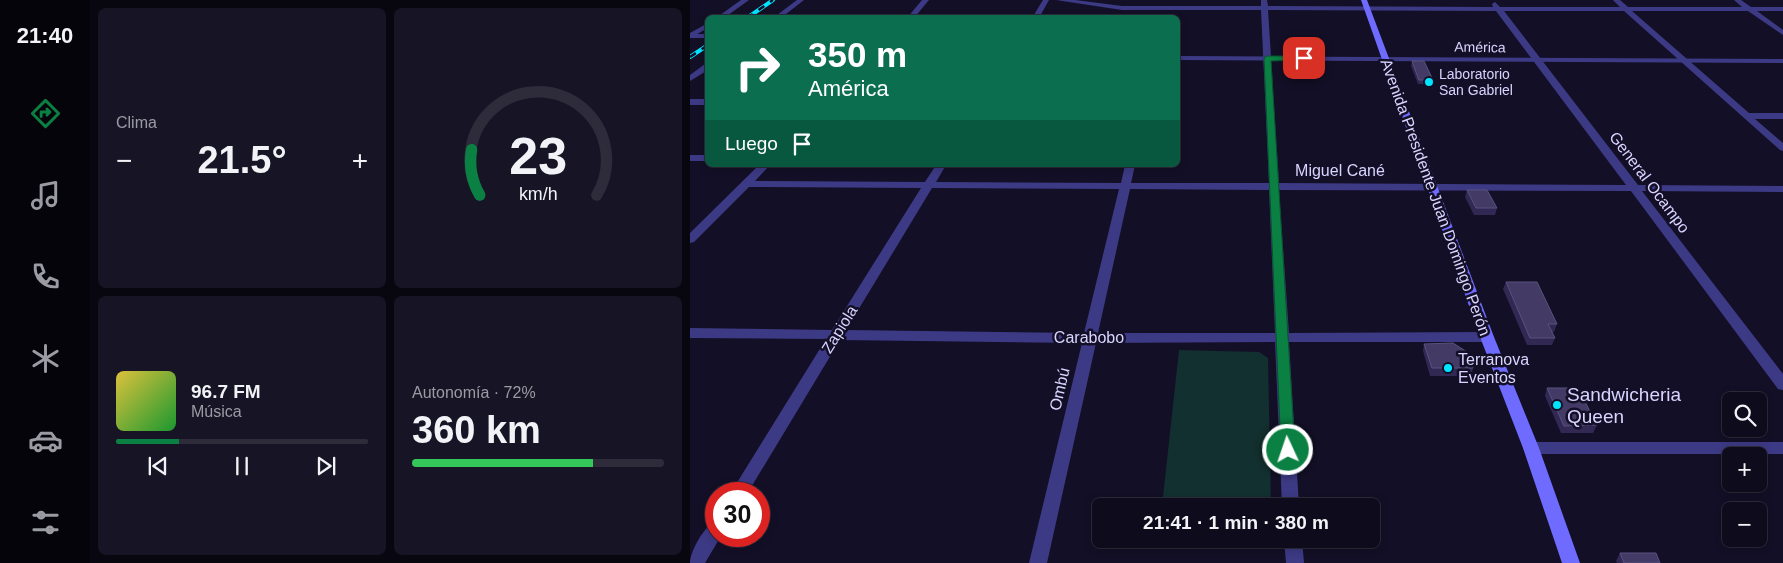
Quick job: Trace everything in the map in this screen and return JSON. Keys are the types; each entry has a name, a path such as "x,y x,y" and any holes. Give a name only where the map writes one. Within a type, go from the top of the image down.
{"main road":[{"name":"Avenida Presidente Juan Domingo Perón","path":"1364,0 1487,337 1531,448 1571,563"}],"street":[{"path":"724,15 746,0"},
{"path":"780,15 800,0"},
{"path":"913,15 926,0"},
{"path":"1037,15 1046,0"},
{"path":"1060,0 1122,8 1166,4 1264,4 1367,8 1494,4 1627,9 1783,9"},
{"path":"1616,0 1783,148"},
{"path":"1737,0 1783,33"},
{"path":"1264,4 1291,498"},
{"name":"General Ocampo","path":"1494,4 1783,385"},
{"path":"690,36 705,27"},
{"path":"690,36 705,36"},
{"name":"América","path":"1180,58 1783,61"},
{"path":"690,79 705,68"},
{"path":"690,102 705,102"},
{"path":"1748,116 1783,116"},
{"path":"690,158 705,158"},
{"path":"693,234 763,167"},
{"name":"Zapiola","path":"745,482 940,167"},
{"name":"Ombú","path":"1038,563 1130,167"},
{"name":"Miguel Cané","path":"747,184 1783,189"},
{"name":"Carabobo","path":"690,333 1089,338 1487,337"},
{"path":"1531,448 1783,448"},
{"path":"695,563 705,547"},
{"path":"1294,548 1295,563"}],"green space":[{"path":"1179,350 1259,352 1268,358 1271,498 1163,498"},
{"path":"1214,548 1272,548 1272,549"}],"building":[{"path":"1412,61 1424,61 1433,80 1419,80"},
{"path":"1467,190 1487,190 1497,208 1476,208"},
{"path":"1506,282 1537,282 1557,324 1548,324 1555,338 1530,338"},
{"path":"1453,343 1467,352 1473,368 1432,368 1424,344"},
{"path":"1547,388 1578,388 1597,425 1564,426"},
{"path":"1620,553 1656,553 1660,563 1624,563"}],"railway":[{"path":"751,15 773,0"},
{"path":"690,57 705,47"}],"place":[{"name":"Laboratorio San Gabriel","path":"1429,82"},
{"name":"Terranova Eventos","path":"1448,368"},
{"name":"Sandwicheria Queen","path":"1557,405"}],"route":[{"path":"1288,450 1267,58 1304,58"}]}
